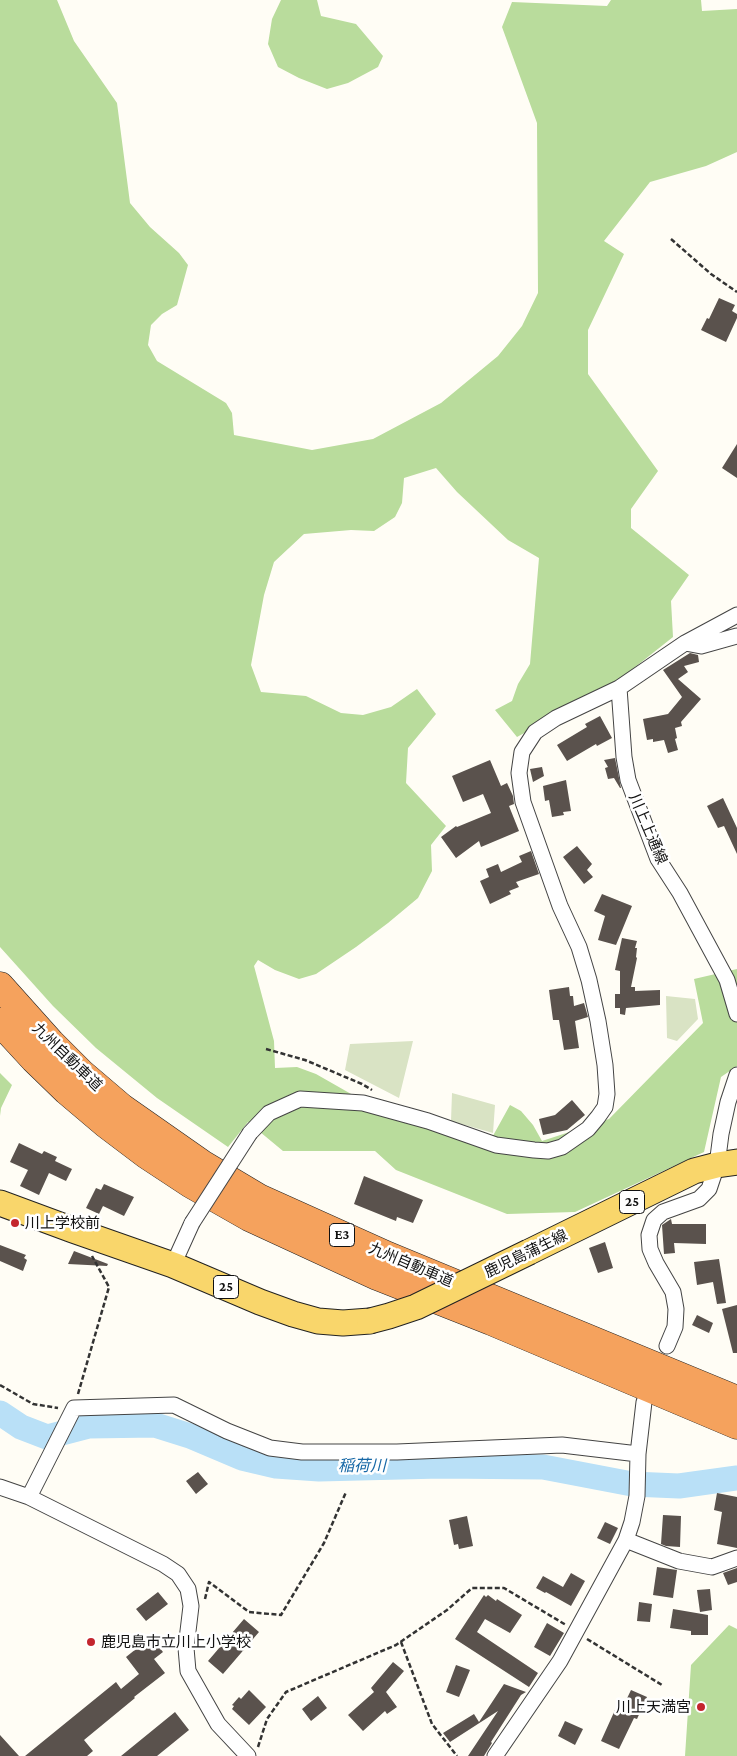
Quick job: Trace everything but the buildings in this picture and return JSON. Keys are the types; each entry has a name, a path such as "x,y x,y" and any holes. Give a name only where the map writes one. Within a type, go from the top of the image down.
{"highway":[{"name":"九州自動車道","path":"0,986 51,1043 122,1108 202,1164 260,1198 388,1256 737,1400"},
{"name":"九州自動車道","path":"0,1022 67,1091 106,1124 169,1170 249,1217 377,1276 737,1425"}],"main road":[{"name":"鹿児島蒲生線","path":"0,1203 173,1265 260,1302 318,1321 343,1323 370,1321 416,1307 694,1172 727,1163"}],"street":[{"path":"173,1265 192,1223 250,1133 269,1113 300,1099 364,1103 428,1121 496,1145 534,1150 548,1151 562,1147 588,1129 605,1107 607,1094 605,1065 598,1021 579,947 560,906 523,802 519,773 522,752 535,732 556,718 619,688 685,643 737,615"},
{"path":"685,643 701,646 737,636"},
{"name":"川上上通線","path":"619,688 624,757 628,780 658,859 680,893 727,980 737,1014"},
{"path":"667,1346 675,1327 676,1309 674,1292 656,1263 650,1249 649,1235 654,1220 663,1212 699,1199 709,1189 727,1163 726,1110 737,1075"},
{"path":"494,1756 560,1660 626,1540 637,1496 638,1454 644,1402"},
{"path":"29,1497 72,1412 174,1405 227,1431 270,1448 302,1452 396,1452 562,1445 638,1454"},
{"path":"0,1487 29,1497 163,1564 178,1574 188,1589 191,1606 186,1648 188,1671 218,1724 253,1751"},
{"path":"626,1540 679,1561 712,1567 737,1558"}],"path":[{"path":"671,239 711,274 737,292"},
{"path":"266,1049 305,1060 362,1084 378,1093"},
{"path":"0,1385 33,1404 72,1412 109,1287 90,1254"},
{"path":"205,1599 209,1582 248,1612 281,1615 324,1544 346,1492"},
{"path":"253,1751 267,1719 286,1692 401,1642 447,1610 472,1588 504,1588 662,1685"},
{"path":"401,1642 432,1724 457,1756"}],"green space":[{"path":"0,0 57,0 74,41 117,103 130,203 150,227 179,253 188,265 177,305 162,314 151,325 148,345 157,361 226,403 232,413 234,435 312,450 373,439 441,403 498,356 522,326 538,293 537,123 502,27 512,2 607,6 611,0 701,0 702,11 737,9 737,152 706,166 650,182 604,241 624,254 588,330 588,374 658,471 631,509 631,528 689,575 671,601 673,637 615,683 517,737 495,710 512,701 518,684 530,664 539,558 508,540 457,492 436,468 404,478 402,503 395,517 374,531 351,530 304,534 274,562 264,595 251,665 261,692 306,696 341,713 363,715 391,707 417,689 436,714 408,748 406,783 446,826 431,845 432,871 418,898 356,947 316,974 299,979 275,970 258,960 254,966 274,1041 275,1068 297,1067 316,1074 395,1119 489,1143 510,1105 521,1111 533,1125 542,1141 609,1119 703,1023 694,979 737,969 737,1066 721,1077 704,1152 575,1212 507,1214 396,1170 375,1151 283,1151 248,1122 228,1147 157,1098 96,1048 53,1006 0,947"},
{"path":"281,0 317,0 321,16 356,24 383,56 378,67 348,83 327,89 278,67 268,44 272,19"},
{"path":"666,996 695,999 698,1019 677,1041 667,1038"},
{"path":"413,1041 399,1098 345,1070 350,1044"},
{"path":"0,1073 12,1085 1,1108 0,1116"},
{"path":"452,1093 495,1105 493,1133 451,1121"},
{"path":"729,1625 737,1629 737,1756 685,1756 691,1665"}],"waterway":[{"name":"稲荷川","path":"0,1413 21,1427 47,1437 89,1426 155,1425 190,1436 242,1458 276,1466 319,1469 441,1466 543,1467 632,1484 679,1486 737,1478"}],"place":[{"name":"川上学校前","path":"15,1223"},
{"name":"鹿児島市立川上小学校","path":"91,1642"},
{"name":"川上天満宮","path":"701,1707"}]}
